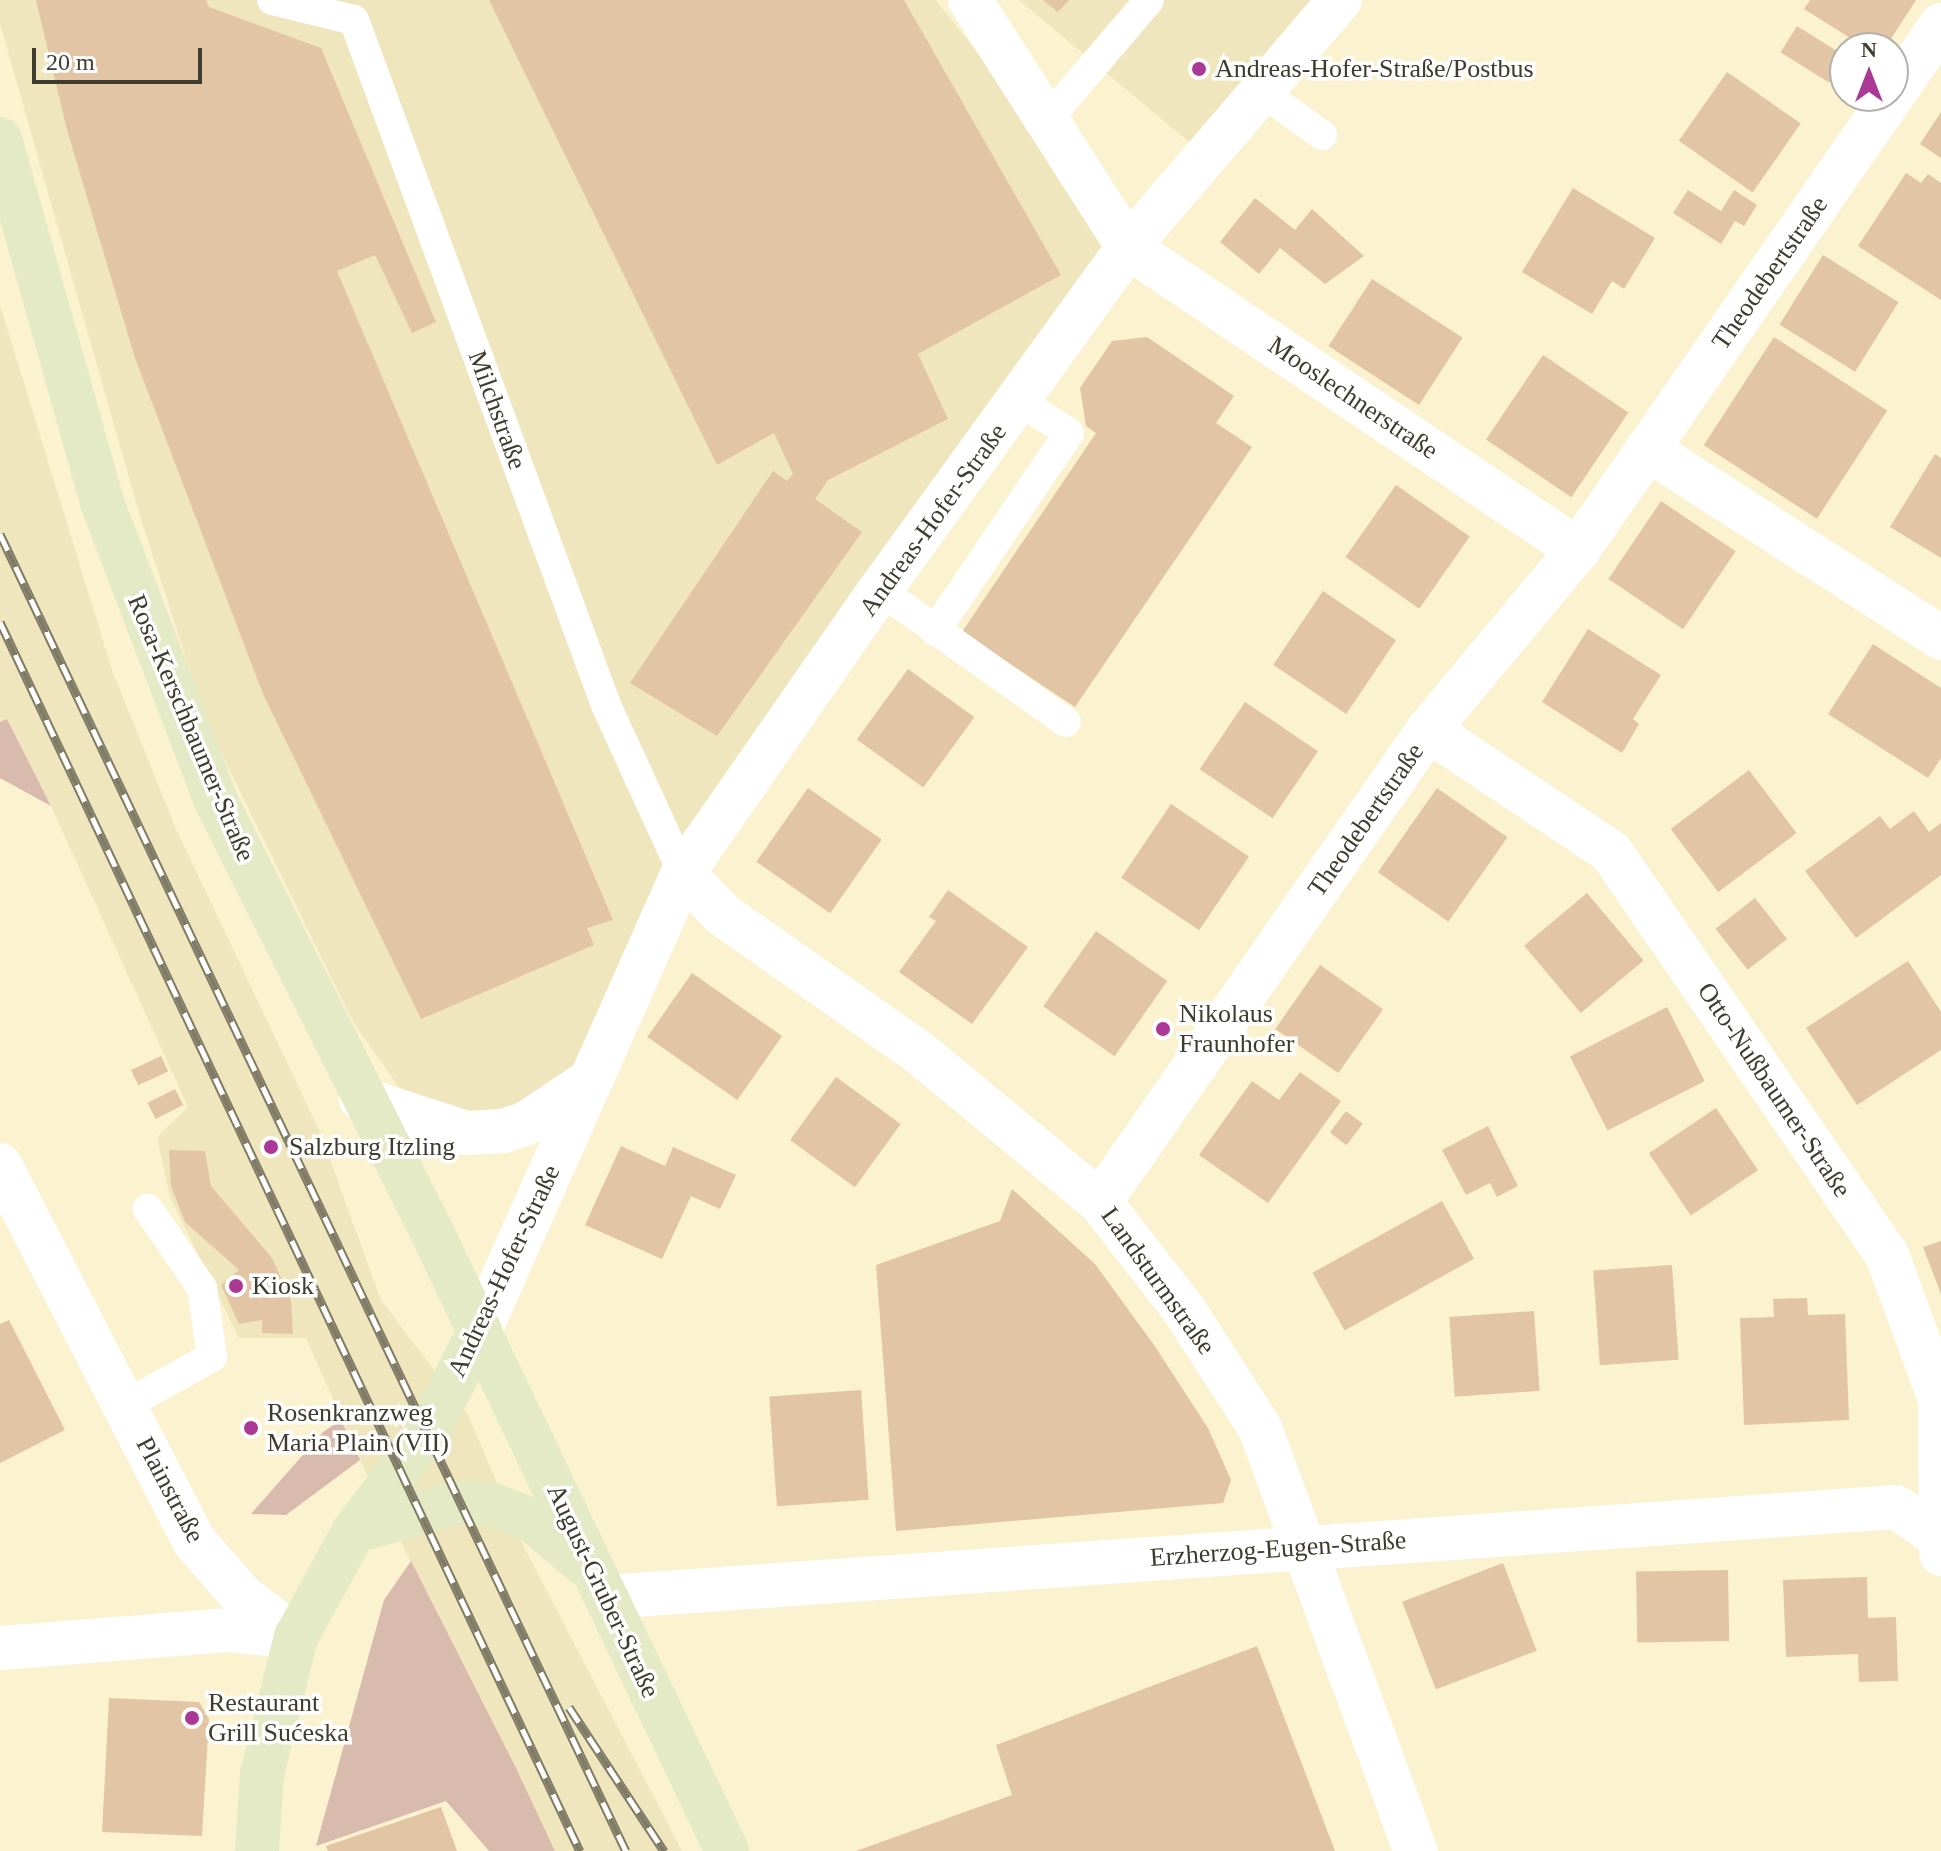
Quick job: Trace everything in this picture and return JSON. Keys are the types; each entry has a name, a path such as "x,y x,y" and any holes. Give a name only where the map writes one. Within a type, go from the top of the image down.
{"main road":[{"name":"Rosa-Kerschbaumer-Straße","path":"0,139 103,505 162,670 215,799 361,1099 480,1330"},
{"name":"Andreas-Hofer-Straße","path":"296,1637 354,1531 428,1432 480,1330"},
{"name":"August-Gruber-Straße","path":"480,1330 727,1851"},
{"path":"354,1531 460,1502 490,1504 532,1520 567,1546 602,1588"},
{"path":"257,1851 262,1774 296,1637"}],"street":[{"path":"970,0 1128,247"},
{"name":"Andreas-Hofer-Straße","path":"480,1330 683,873 880,590 1020,401 1128,247 1336,2"},
{"name":"Theodebertstraße","path":"1909,72 1941,25"},
{"name":"Theodebertstraße","path":"1100,1202 1428,730 1578,550 1881,112"},
{"name":"Mooslechnerstraße","path":"1128,247 1578,550"},
{"path":"1647,449 1941,638"},
{"name":"Otto-Nußbaumer-Straße","path":"1428,730 1611,852 1887,1255 1940,1399 1941,1554"},
{"name":"Landsturmstraße","path":"683,873 722,914 921,1054 1100,1202 1184,1310 1260,1428 1308,1546 1416,1851"},
{"name":"Andreas-Hofer-Straße","path":"361,1099 466,1133 503,1131 525,1124 588,1082"},
{"name":"Plainstraße","path":"0,1165 194,1541 242,1596 296,1637"},
{"name":"Erzherzog-Eugen-Straße","path":"602,1588 1896,1507 1940,1537"},
{"path":"0,1648 230,1630 296,1637"}],"lane":[{"name":"Milchstraße","path":"272,0 354,20 606,705 683,873"},
{"path":"1047,120 1149,0"},
{"path":"1262,92 1322,135"},
{"path":"935,631 1069,433 1020,401"},
{"path":"880,590 1066,722"},
{"path":"125,1405 212,1357 202,1288 148,1209"}],"shaded area":[{"path":"0,0 936,0 1128,247 840,649 588,1082 515,1115 442,1121 398,1086 353,1022 208,726 140,516 0,24"},
{"path":"1019,0 1340,0 1206,156"},
{"path":"0,305 112,670 176,829 320,1132 381,1300 468,1415 525,1549 682,1851 555,1851 360,1460 306,1338 239,1338 170,1197 157,1137 188,1107 51,806 7,719 0,722"},
{"path":"7,719 51,806 0,778 0,722"},
{"path":"341,1420 360,1460 286,1515 251,1514 323,1432"},
{"path":"411,1561 555,1851 489,1851 446,1801 316,1846 384,1600"}],"building":[{"path":"36,0 206,0 209,7 321,48 436,322 412,333 375,255 337,271 613,920 587,928 594,945 421,1019 263,694 135,358 67,130"},
{"path":"489,0 904,0 1061,275 918,354 948,419 828,480 815,499 862,532 717,736 630,683 773,471 787,481 793,474 774,433 717,465"},
{"path":"1043,0 1069,0 1058,12"},
{"path":"1810,0 1916,0 1895,32 1841,32 1804,9"},
{"path":"1797,26 1829,46 1829,82 1829,82 1781,52"},
{"path":"1727,72 1801,124 1753,192 1679,141"},
{"path":"1941,112 1941,158 1920,144"},
{"path":"1906,173 1921,183 1928,174 1941,183 1941,300 1858,246"},
{"path":"1573,188 1655,238 1624,289 1612,281 1592,314 1522,272"},
{"path":"1688,190 1721,211 1734,190 1757,205 1744,226 1735,221 1721,244 1673,213"},
{"path":"1255,198 1295,230 1312,209 1364,256 1325,284 1280,248 1259,274 1220,242"},
{"path":"1823,255 1898,302 1855,372 1780,325"},
{"path":"1372,279 1463,338 1419,405 1328,346"},
{"path":"1147,337 1234,396 1216,423 1252,447 1075,707 962,632 1096,433 1086,426 1080,388 1112,341"},
{"path":"1774,337 1887,411 1817,519 1704,445"},
{"path":"1543,355 1628,413 1571,497 1486,440"},
{"path":"1935,454 1941,458 1941,558 1890,527"},
{"path":"1396,485 1470,537 1419,609 1346,557"},
{"path":"1661,501 1736,551 1683,629 1608,579"},
{"path":"1323,591 1396,640 1346,714 1273,665"},
{"path":"1588,629 1661,675 1633,719 1639,724 1622,753 1542,702"},
{"path":"1873,644 1941,688 1941,758 1928,778 1828,714"},
{"path":"908,669 974,717 923,788 857,739"},
{"path":"1245,702 1318,751 1273,818 1200,769"},
{"path":"1749,770 1797,833 1718,892 1671,829"},
{"path":"808,788 882,840 830,913 756,862"},
{"path":"1437,788 1507,837 1448,922 1378,872"},
{"path":"1171,804 1249,857 1199,930 1121,878"},
{"path":"1914,811 1929,832 1941,823 1941,875 1856,938 1805,871 1880,816 1890,829"},
{"path":"948,890 1028,947 972,1024 899,972 936,921 929,917"},
{"path":"1587,893 1644,960 1581,1013 1524,946"},
{"path":"1755,898 1787,939 1748,970 1716,929"},
{"path":"1096,931 1167,981 1114,1056 1043,1006"},
{"path":"1908,961 1941,1012 1941,1050 1857,1105 1806,1028"},
{"path":"1320,965 1383,1009 1338,1073 1275,1029"},
{"path":"692,973 782,1036 737,1100 647,1037"},
{"path":"1667,1007 1705,1081 1608,1130 1570,1056"},
{"path":"161,1056 168,1071 138,1085 131,1070"},
{"path":"1300,1072 1341,1101 1268,1203 1199,1155 1252,1081 1279,1100"},
{"path":"836,1077 901,1124 855,1187 790,1140"},
{"path":"175,1089 183,1105 156,1119 147,1103"},
{"path":"1716,1108 1758,1170 1691,1215 1649,1153"},
{"path":"1346,1111 1363,1124 1347,1145 1330,1133"},
{"path":"1488,1126 1518,1186 1497,1197 1490,1183 1466,1195 1442,1150"},
{"path":"621,1146 665,1166 673,1147 736,1175 720,1209 691,1196 662,1259 585,1225"},
{"path":"169,1150 205,1151 211,1186 272,1258 291,1300 293,1334 262,1333 262,1320 239,1324 221,1285 239,1270 185,1222 171,1186"},
{"path":"1012,1189 1095,1264 1154,1345 1208,1428 1231,1480 1223,1503 896,1531 876,1265 1000,1221"},
{"path":"1442,1201 1474,1259 1345,1330 1313,1273"},
{"path":"1941,1241 1941,1294 1923,1247"},
{"path":"1672,1265 1679,1360 1600,1365 1593,1271"},
{"path":"1807,1298 1808,1315 1845,1314 1849,1420 1744,1425 1740,1318 1774,1317 1773,1299"},
{"path":"1534,1311 1540,1391 1455,1397 1449,1317"},
{"path":"9,1320 65,1430 0,1463 0,1324"},
{"path":"861,1390 869,1500 777,1506 769,1396"},
{"path":"1503,1563 1537,1651 1436,1689 1402,1602"},
{"path":"1728,1570 1729,1641 1637,1643 1636,1572"},
{"path":"1867,1577 1868,1618 1896,1617 1898,1681 1859,1682 1858,1654 1786,1657 1783,1580"},
{"path":"1257,1646 1335,1851 856,1851 1012,1795 996,1745"},
{"path":"109,1698 199,1702 209,1719 202,1836 102,1832"},
{"path":"441,1807 457,1851 328,1851 326,1846"}],"railway":[{"path":"0,534 626,1851"},
{"path":"0,622 580,1851"},
{"path":"569,1707 664,1851"}],"place":[{"name":"Andreas-Hofer-Straße/Postbus","path":"1199,69"},
{"name":"Nikolaus Fraunhofer","path":"1163,1029"},
{"name":"Salzburg Itzling","path":"271,1147"},
{"name":"Kiosk","path":"236,1286"},
{"name":"Rosenkranzweg Maria Plain (VII)","path":"251,1428"},
{"name":"Restaurant Grill Sućeska","path":"192,1718"}]}
